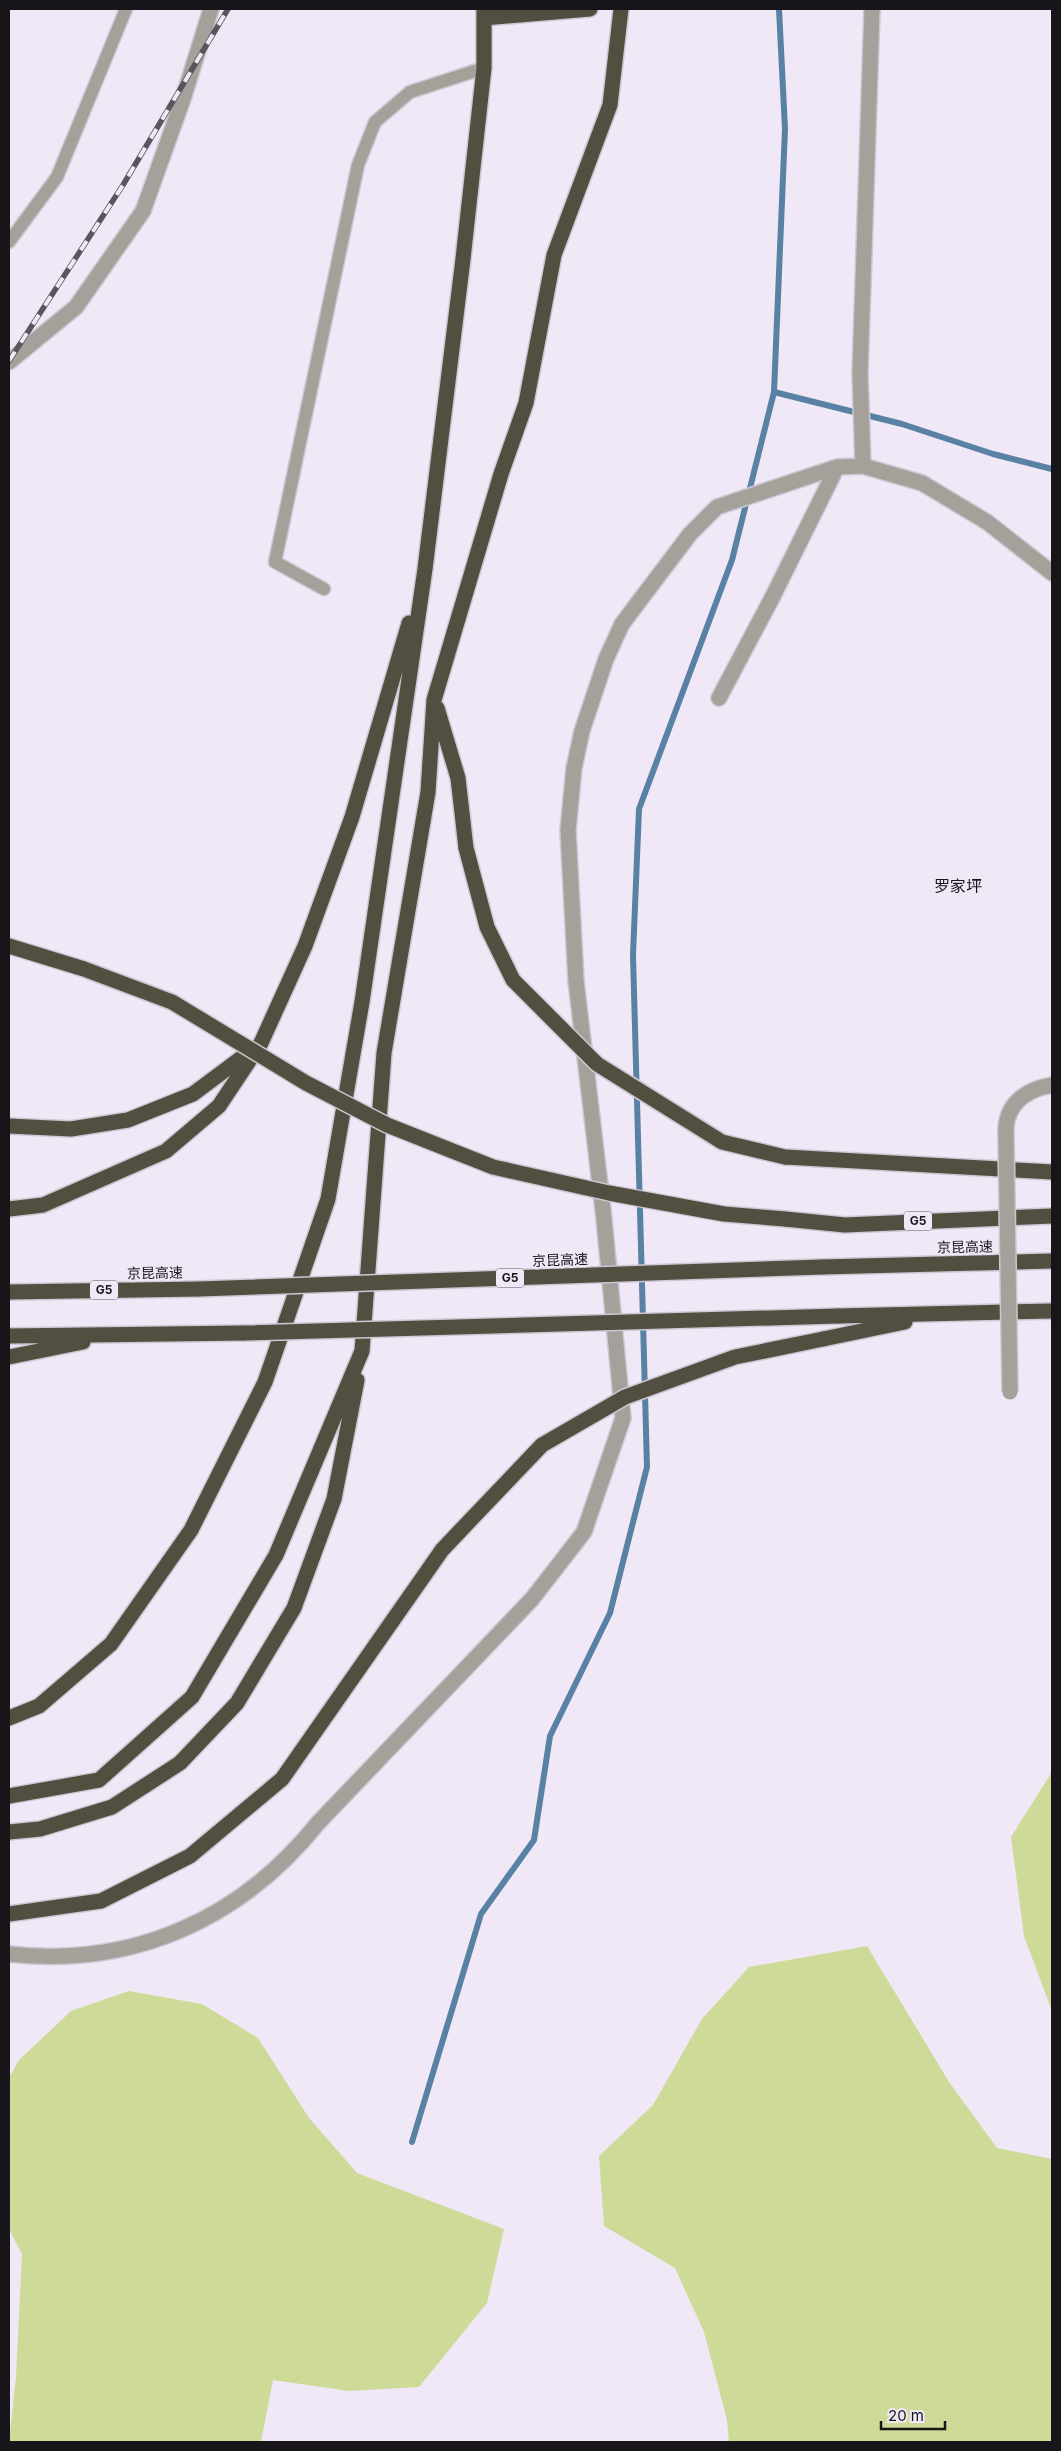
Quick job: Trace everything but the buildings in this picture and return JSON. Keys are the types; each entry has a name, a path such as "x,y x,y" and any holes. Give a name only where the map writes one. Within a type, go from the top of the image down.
{"highway":[{"path":"9,1718 39,1706 111,1644 191,1530 266,1382 328,1199 364,992 425,568 463,259 484,68 484,13 590,9"},
{"path":"9,1832 40,1829 112,1807 180,1763 237,1703 294,1608 334,1500 362,1351 384,1053 428,792 434,700 501,474 526,402 554,255 610,105 621,9"},
{"path":"9,1209 43,1205 166,1151 219,1106 261,1043 305,946 352,817 425,568"},
{"path":"434,700 458,778 466,848 487,927 513,980 597,1064 722,1142 785,1156 1052,1172"},
{"name":"G5","path":"9,946 84,969 172,1002 306,1083 379,1121 493,1167 609,1193 724,1214 845,1225 1052,1216"},
{"path":"9,1126 70,1129 128,1120 193,1094 261,1043"},
{"name":"京昆高速","path":"9,1292 199,1288 1052,1261"},
{"path":"9,1336 244,1333 1052,1311"},
{"path":"9,1914 100,1901 190,1856 282,1779 442,1550 542,1445 625,1398 735,1357 944,1313"},
{"path":"9,1357 120,1334"},
{"path":"9,1796 99,1780 192,1697 276,1555 362,1351"}],"street":[{"path":"9,362 76,307 143,211 183,99 212,9"},
{"path":"863,466 860,373 872,9"},
{"path":"9,1954 56,1957 86,1955 144,1944 201,1922 253,1889 299,1847 318,1823 532,1599 584,1532 623,1418 604,1219 576,981 568,860 571,791 582,731 592,694 622,624 690,534 716,507 837,467 863,466 922,483 987,522 1052,573"},
{"path":"719,698 772,598 837,467"},
{"path":"1010,1392 1007,1118 1015,1102 1032,1090 1052,1085"}],"lane":[{"path":"9,242 57,177 126,9"},
{"path":"324,589 275,562 358,165 375,122 410,92 484,68"}],"green space":[{"path":"1052,1772 1052,2011 1024,1936 1011,1837"},
{"path":"867,1946 949,2082 997,2148 1052,2159 1052,2442 729,2442 727,2420 704,2332 675,2268 604,2226 599,2156 653,2105 702,2019 749,1967"},
{"path":"129,1991 202,2004 258,2038 309,2118 357,2173 504,2229 487,2303 419,2387 349,2391 273,2380 261,2442 9,2442 16,2377 22,2254 9,2229 9,2078 19,2060 71,2011"}],"waterway":[{"path":"412,2142 481,1914 534,1840 550,1736 610,1613 647,1467 633,955 639,809 732,560 774,392 785,129 779,9"},
{"path":"774,392 902,424 993,454 1052,469"}],"railway":[{"path":"9,361 123,185 228,9"}],"district":[{"name":"罗家坪","path":"958,886"}]}
